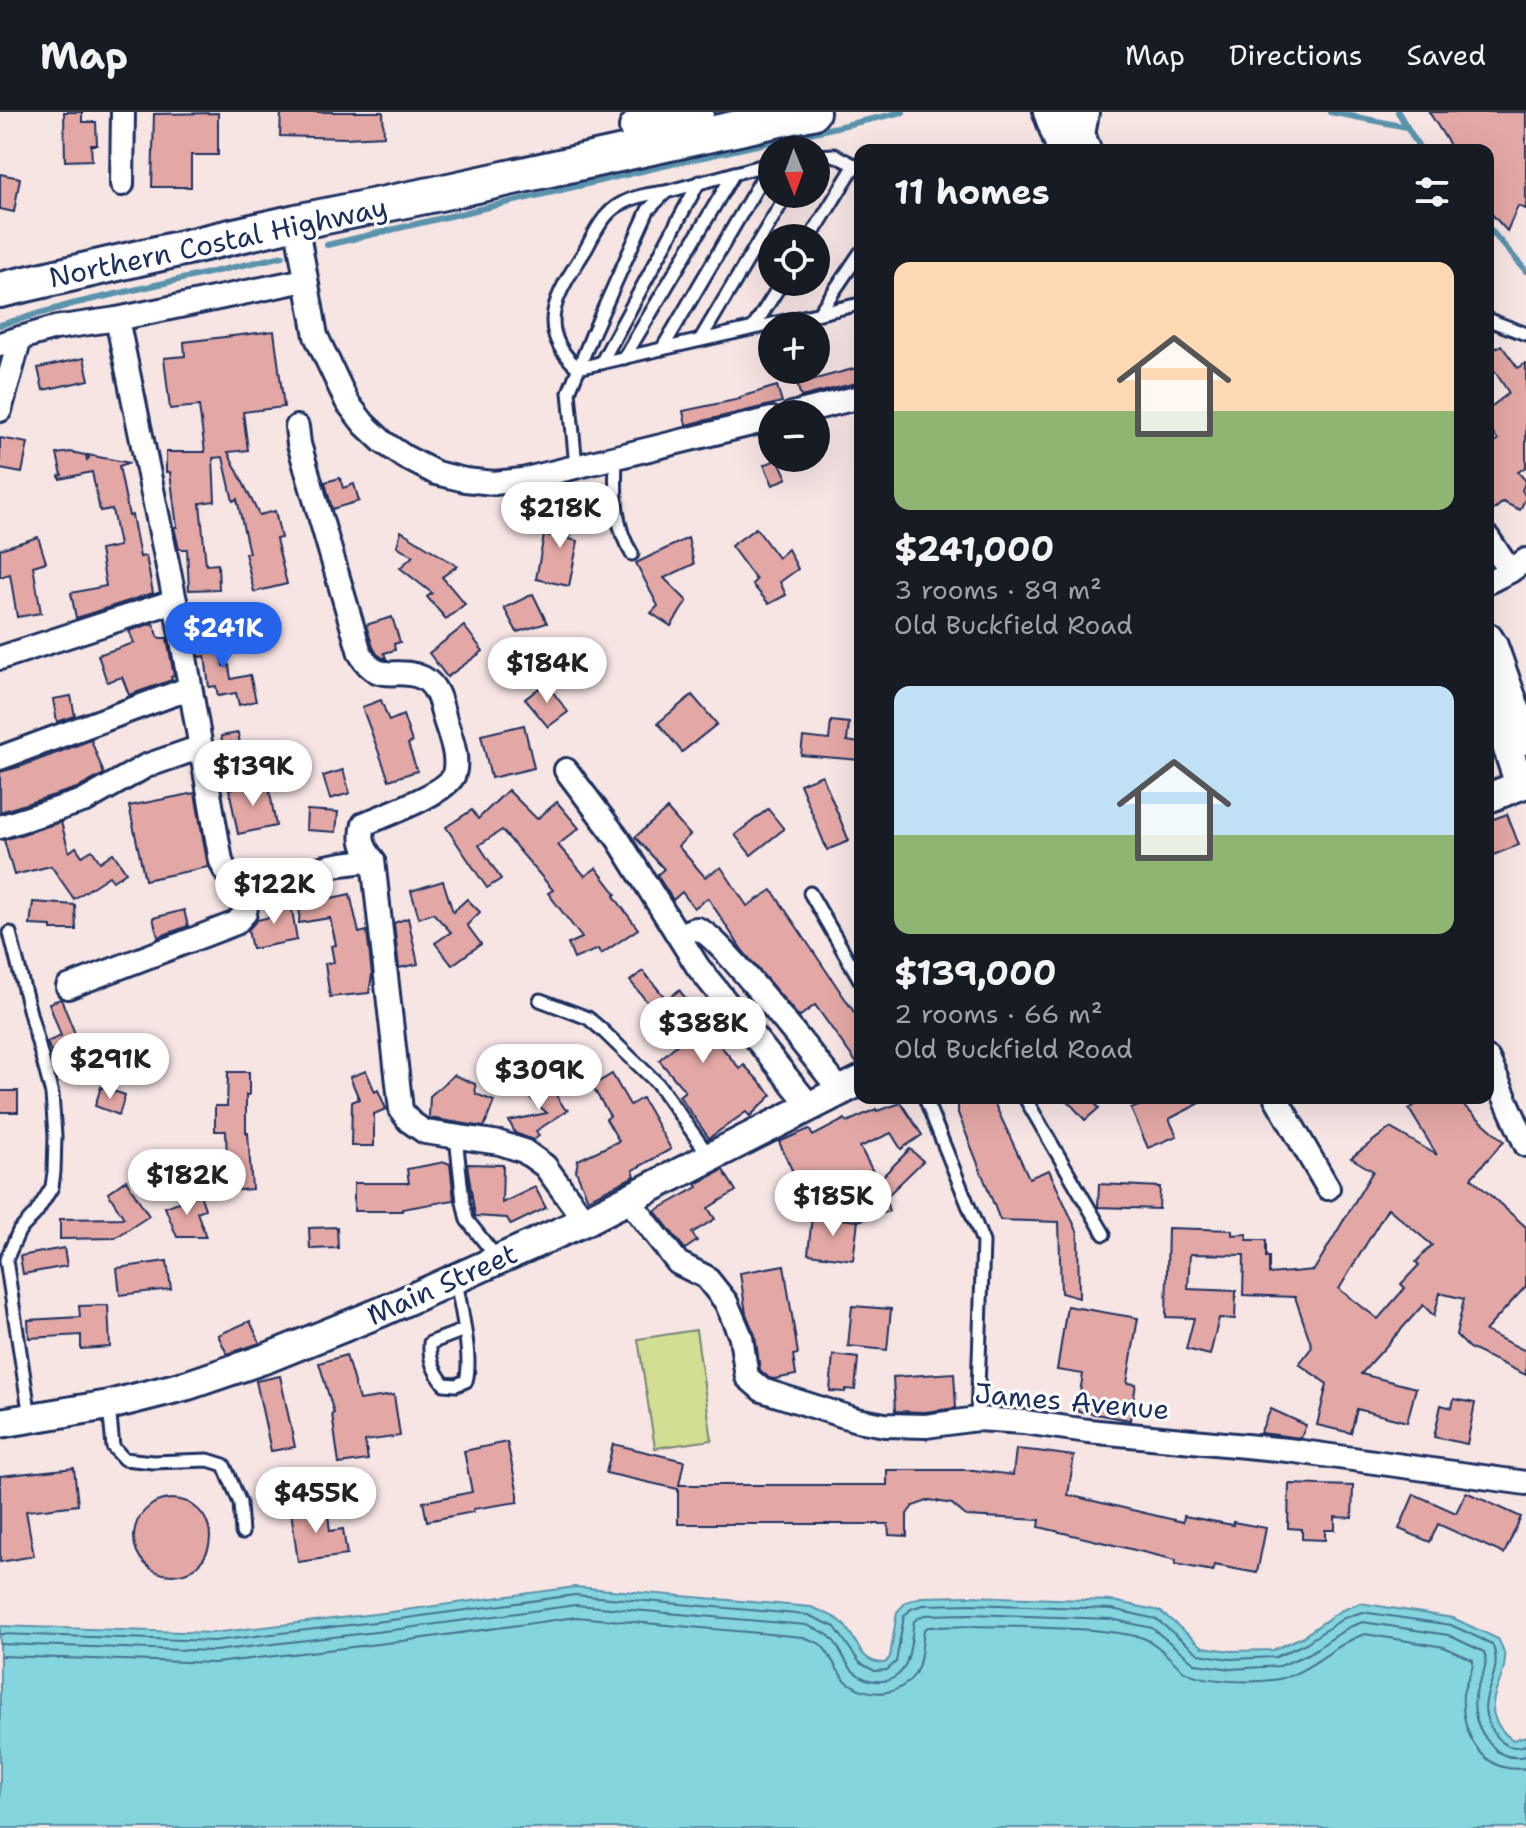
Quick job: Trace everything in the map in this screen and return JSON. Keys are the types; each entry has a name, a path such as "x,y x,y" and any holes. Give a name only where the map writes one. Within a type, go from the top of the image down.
{"main road":[{"path":"435,194 557,150 696,112"},
{"path":"435,194 812,112"},
{"name":"Northern Costal Highway","path":"0,290 296,222 435,194"}],"street":[{"path":"122,184 123,112"},
{"path":"1048,112 1076,131"},
{"path":"296,222 316,336 347,402 364,424 394,449 436,473 494,483 522,480 758,422"},
{"path":"0,410 10,341 55,328 117,319 305,280"},
{"path":"117,319 175,601 221,861 226,874 232,881 249,889 262,888 313,870 373,860"},
{"path":"830,404 854,398"},
{"path":"297,427 299,444 360,653 373,671 414,675 427,680 441,704 454,752 454,774 446,785 364,824 361,838 373,860 401,1110 409,1121 425,1132 500,1143 524,1151 545,1166 585,1221"},
{"path":"1494,544 1518,566 1494,579"},
{"path":"0,658 175,601"},
{"path":"1494,649 1526,740"},
{"path":"0,758 190,688"},
{"path":"1494,705 1523,784 1494,796"},
{"path":"0,827 86,800 146,766 201,747"},
{"path":"566,770 618,839 698,967 810,1106"},
{"path":"68,987 236,923 245,913 249,889"},
{"path":"680,935 700,929 729,954 850,1086"},
{"path":"1494,1073 1526,1145"},
{"name":"Main Street","path":"0,1423 109,1405 188,1385 267,1358 381,1312 585,1221 850,1086"},
{"path":"1279,1104 1328,1188"},
{"name":"James Avenue","path":"628,1199 678,1263 706,1277 726,1302 741,1337 747,1377 762,1390 857,1420 885,1425 926,1426 977,1419 1024,1422 1288,1450 1526,1483"}],"lane":[{"path":"830,155 854,165"},
{"path":"578,368 566,357 557,340 553,326 554,309 558,293 600,225 616,206 642,195 666,192 758,167"},
{"path":"624,358 734,173"},
{"path":"819,224 854,173"},
{"path":"601,363 699,182"},
{"path":"662,349 758,185"},
{"path":"576,466 569,392 648,210 666,192"},
{"path":"700,340 779,208"},
{"path":"820,312 854,262"},
{"path":"753,328 773,296"},
{"path":"824,312 854,305"},
{"path":"1494,322 1526,334"},
{"path":"578,368 758,327"},
{"path":"616,457 615,503 625,543 632,554"},
{"path":"810,893 854,970"},
{"path":"10,933 52,1094 55,1136 52,1187 36,1213 19,1231 6,1260 30,1418"},
{"path":"540,1000 588,1018 601,1029 658,1084 710,1158"},
{"path":"927,1104 983,1242 977,1419"},
{"path":"1028,1104 1104,1234"},
{"path":"456,1137 467,1220 498,1258"},
{"path":"455,1279 464,1330 470,1370 466,1381 456,1385 444,1384 434,1371 429,1353 430,1343 464,1330"},
{"path":"109,1405 113,1447 124,1459 153,1462 208,1460 224,1465 240,1503 242,1533"}],"green space":[{"path":"696,1330 712,1440 655,1448 638,1339"}],"water":[{"path":"575,1587 811,1607 840,1621 869,1659 885,1663 890,1657 897,1612 906,1602 921,1597 1113,1601 1160,1611 1203,1647 1231,1651 1273,1650 1302,1637 1340,1611 1360,1603 1453,1618 1498,1639 1503,1650 1504,1665 1494,1697 1493,1713 1499,1727 1510,1738 1526,1736 1526,1828 0,1828 0,1626 213,1633"}],"building":[{"path":"64,112 82,112 82,122 96,122 97,145 91,145 92,160 65,161"},
{"path":"281,112 383,112 384,136 280,136"},
{"path":"1429,112 1526,112 1526,209 1518,206 1507,231 1494,217 1494,144 1449,144"},
{"path":"218,113 218,155 191,155 191,187 152,187 154,114"},
{"path":"0,174 20,178 14,212 0,209"},
{"path":"274,331 284,407 243,412 248,450 228,452 259,515 275,511 281,538 276,539 287,584 254,592 237,499 233,501 223,457 213,458 215,501 200,503 206,565 218,564 219,589 189,590 187,549 179,549 174,527 177,527 170,472 166,472 166,452 205,452 199,406 170,409 164,358 185,356 184,342"},
{"path":"1501,345 1518,368 1526,363 1526,467 1518,472 1526,481 1522,490 1526,497 1520,510 1503,502 1494,510 1494,442 1498,440 1494,435 1494,404 1509,393 1494,370 1494,350"},
{"path":"84,358 89,380 43,390 38,368"},
{"path":"854,369 854,384 801,397 797,384 830,384 830,375"},
{"path":"777,386 781,400 758,400 758,408 686,425 683,411"},
{"path":"0,438 28,443 22,473 0,469"},
{"path":"70,452 86,455 87,460 88,455 130,463 119,466 129,516 132,515 140,557 146,556 153,593 76,618 71,593 106,586 100,550 119,546 112,509 100,511 92,472 60,479 62,475 57,454"},
{"path":"767,472 784,472 787,478 773,485"},
{"path":"340,478 343,488 354,484 359,501 332,509 325,482"},
{"path":"564,505 582,507 569,539 578,541 569,586 536,579 544,535 552,536"},
{"path":"756,528 778,558 788,549 798,569 780,582 786,595 769,604 752,584 756,580 731,546"},
{"path":"401,531 457,566 442,577 465,604 446,619 427,597 432,593 400,568 413,556 397,546"},
{"path":"38,537 46,562 33,566 41,613 17,617 10,574 0,577 0,549"},
{"path":"688,538 694,564 664,578 687,601 671,626 651,613 658,606 636,563"},
{"path":"533,594 547,623 517,632 504,608"},
{"path":"392,617 400,642 394,644 395,650 384,653 386,658 383,658 373,647 366,625"},
{"path":"153,623 159,638 167,638 174,676 172,680 129,695 122,677 107,682 98,655 134,643 129,631"},
{"path":"464,626 483,651 447,677 429,653"},
{"path":"218,630 223,666 229,665 231,679 250,675 256,701 239,705 236,693 218,696 216,686 209,687 205,656 199,657 195,633"},
{"path":"546,683 568,712 548,727 525,699"},
{"path":"692,695 717,724 682,752 658,723"},
{"path":"71,696 75,716 57,722 53,699"},
{"path":"381,700 389,721 403,715 417,771 389,780 362,707"},
{"path":"831,721 849,723 847,741 854,742 854,759 801,755 803,737 829,740"},
{"path":"524,725 534,768 491,778 481,735"},
{"path":"238,733 242,754 225,757 221,736"},
{"path":"91,740 104,774 80,787 0,812 0,772"},
{"path":"343,770 350,793 330,799 323,776"},
{"path":"822,775 849,841 827,850 800,784"},
{"path":"268,782 276,826 238,834 229,789"},
{"path":"508,790 537,819 557,802 579,828 558,845 585,876 596,868 638,929 601,954 598,949 574,959 568,944 582,938 548,893 553,890 502,830 479,845 501,879 487,888 446,827 472,810 478,819"},
{"path":"195,793 208,867 145,880 129,806"},
{"path":"667,809 690,835 678,846 705,877 721,867 747,906 772,890 854,1012 854,1059 815,1005 799,1017 742,950 708,898 694,908 682,892 673,900 657,875 664,869 635,837"},
{"path":"768,809 784,829 751,855 735,835"},
{"path":"307,810 338,812 336,832 306,830"},
{"path":"1507,814 1519,845 1494,855 1494,819"},
{"path":"61,822 69,852 76,847 82,856 92,850 100,862 113,853 126,872 113,881 109,876 74,899 51,866 14,875 4,840"},
{"path":"443,881 453,912 467,899 480,912 467,925 481,944 452,965 435,943 451,932 433,913 419,918 411,891"},
{"path":"311,886 313,902 350,894 359,933 367,931 372,975 369,993 330,997 325,964 334,962 331,946 336,945 330,918 299,923 301,889"},
{"path":"290,898 297,940 252,949 248,930 257,920 271,917 269,902"},
{"path":"33,902 75,905 76,930 51,930 51,926 30,925"},
{"path":"184,910 188,926 158,937 153,918"},
{"path":"408,918 418,964 399,968 394,923"},
{"path":"643,971 667,1000 679,990 701,1017 698,1019 740,1069 744,1065 772,1095 750,1116 746,1112 709,1138 679,1096 685,1091 659,1060 680,1042 630,981"},
{"path":"61,999 80,1046 53,1057 47,1042 61,1036 49,1003"},
{"path":"366,1071 386,1109 374,1114 374,1146 351,1146 352,1102 359,1099 350,1077"},
{"path":"228,1072 249,1072 246,1133 252,1189 228,1191 226,1131 215,1131 215,1106 227,1106"},
{"path":"612,1074 630,1105 642,1098 671,1149 633,1170 635,1176 588,1199 576,1171 578,1160 619,1141 606,1119 610,1116 592,1086"},
{"path":"454,1075 475,1084 476,1094 494,1101 484,1127 429,1118 430,1096"},
{"path":"546,1080 568,1110 536,1131 539,1136 533,1140 515,1133 509,1121 547,1113 526,1094"},
{"path":"101,1087 125,1095 119,1115 95,1106"},
{"path":"0,1091 18,1091 18,1112 0,1112"},
{"path":"902,1104 922,1135 901,1149 891,1133 860,1147 878,1181 910,1149 923,1161 885,1198 889,1211 858,1221 835,1182 804,1196 779,1142 809,1129 813,1136 845,1119 847,1122"},
{"path":"958,1104 995,1104 1029,1178 1049,1170 1078,1233 1079,1298 1061,1293 1059,1222 1000,1220 958,1113"},
{"path":"1070,1104 1095,1104 1099,1108 1085,1120"},
{"path":"1143,1104 1198,1104 1169,1119 1177,1136 1148,1148 1131,1109"},
{"path":"1417,1104 1462,1104 1504,1141 1471,1178 1526,1227 1526,1286 1485,1331 1526,1351 1526,1375 1469,1348 1456,1335 1464,1299 1440,1293 1434,1316 1423,1305 1361,1374 1416,1388 1407,1422 1357,1409 1351,1433 1317,1425 1327,1384 1299,1364 1312,1347 1295,1297 1243,1295 1244,1255 1190,1254 1188,1289 1236,1291 1235,1319 1219,1318 1210,1355 1186,1349 1194,1318 1166,1317 1168,1228 1232,1230 1232,1235 1247,1234 1247,1240 1266,1240 1269,1274 1314,1270 1373,1171 1351,1158 1390,1128 1437,1155 1409,1109","holes":["1388,1208 1432,1245 1416,1262 1419,1265 1401,1284 1405,1288 1378,1319 1339,1289"]},
{"path":"445,1162 450,1164 454,1200 402,1211 354,1211 354,1183 409,1183 407,1169"},
{"path":"467,1164 503,1165 502,1203 535,1187 546,1208 511,1225 507,1218 475,1216"},
{"path":"723,1170 736,1191 708,1208 715,1219 692,1233 697,1241 685,1249 655,1211"},
{"path":"126,1180 149,1216 115,1238 60,1239 60,1219 124,1218 108,1193"},
{"path":"1099,1184 1160,1187 1159,1209 1098,1207"},
{"path":"200,1194 205,1209 197,1212 206,1237 177,1237 165,1207"},
{"path":"812,1216 858,1221 853,1260 808,1254"},
{"path":"337,1227 338,1248 310,1249 309,1228"},
{"path":"64,1248 67,1266 23,1274 20,1256"},
{"path":"167,1261 171,1289 120,1295 117,1268"},
{"path":"784,1265 798,1354 793,1355 796,1375 774,1379 760,1370 755,1335 746,1314 740,1273"},
{"path":"108,1305 110,1347 81,1349 81,1335 29,1338 28,1320 80,1317 79,1306"},
{"path":"852,1306 891,1309 887,1350 848,1346"},
{"path":"1067,1306 1138,1318 1127,1383 1136,1384 1130,1420 1077,1411 1083,1374 1057,1370"},
{"path":"250,1321 260,1343 227,1354 218,1335"},
{"path":"346,1355 359,1400 394,1395 400,1436 365,1441 368,1460 339,1464 334,1413 319,1363"},
{"path":"833,1355 858,1358 855,1390 830,1391"},
{"path":"954,1373 956,1408 925,1412 895,1411 893,1377"},
{"path":"280,1376 295,1447 271,1451 256,1381"},
{"path":"1454,1399 1475,1403 1467,1444 1434,1437 1441,1405 1452,1408"},
{"path":"1271,1409 1306,1425 1301,1438 1260,1433"},
{"path":"507,1442 518,1502 427,1521 423,1502 472,1492 464,1451"},
{"path":"613,1444 684,1461 679,1485 887,1485 887,1470 973,1470 1013,1475 1016,1449 1037,1451 1074,1456 1068,1495 1183,1522 1184,1516 1266,1528 1257,1573 1214,1565 1213,1571 1175,1564 1176,1560 1039,1527 1040,1520 966,1516 952,1504 930,1500 913,1506 907,1514 907,1536 889,1535 888,1524 678,1524 678,1489 606,1473"},
{"path":"74,1468 78,1505 26,1511 34,1556 0,1562 0,1476"},
{"path":"1289,1484 1353,1486 1352,1518 1335,1517 1335,1530 1325,1530 1325,1540 1302,1539 1302,1529 1288,1528"},
{"path":"1466,1492 1521,1517 1504,1554 1438,1524 1430,1542 1399,1529 1414,1494 1456,1513"},
{"path":"172,1499 187,1502 199,1510 207,1522 210,1537 207,1552 199,1564 187,1572 172,1575 157,1572 145,1564 137,1552 134,1537 137,1522 145,1510 157,1502"},
{"path":"327,1506 330,1531 343,1529 347,1555 298,1562 291,1511"}],"waterway":[{"path":"327,245 903,112"},
{"path":"1330,112 1407,127"},
{"path":"1398,112 1417,144"},
{"path":"1494,234 1526,271"},
{"path":"0,325 72,304 283,256"}]}
